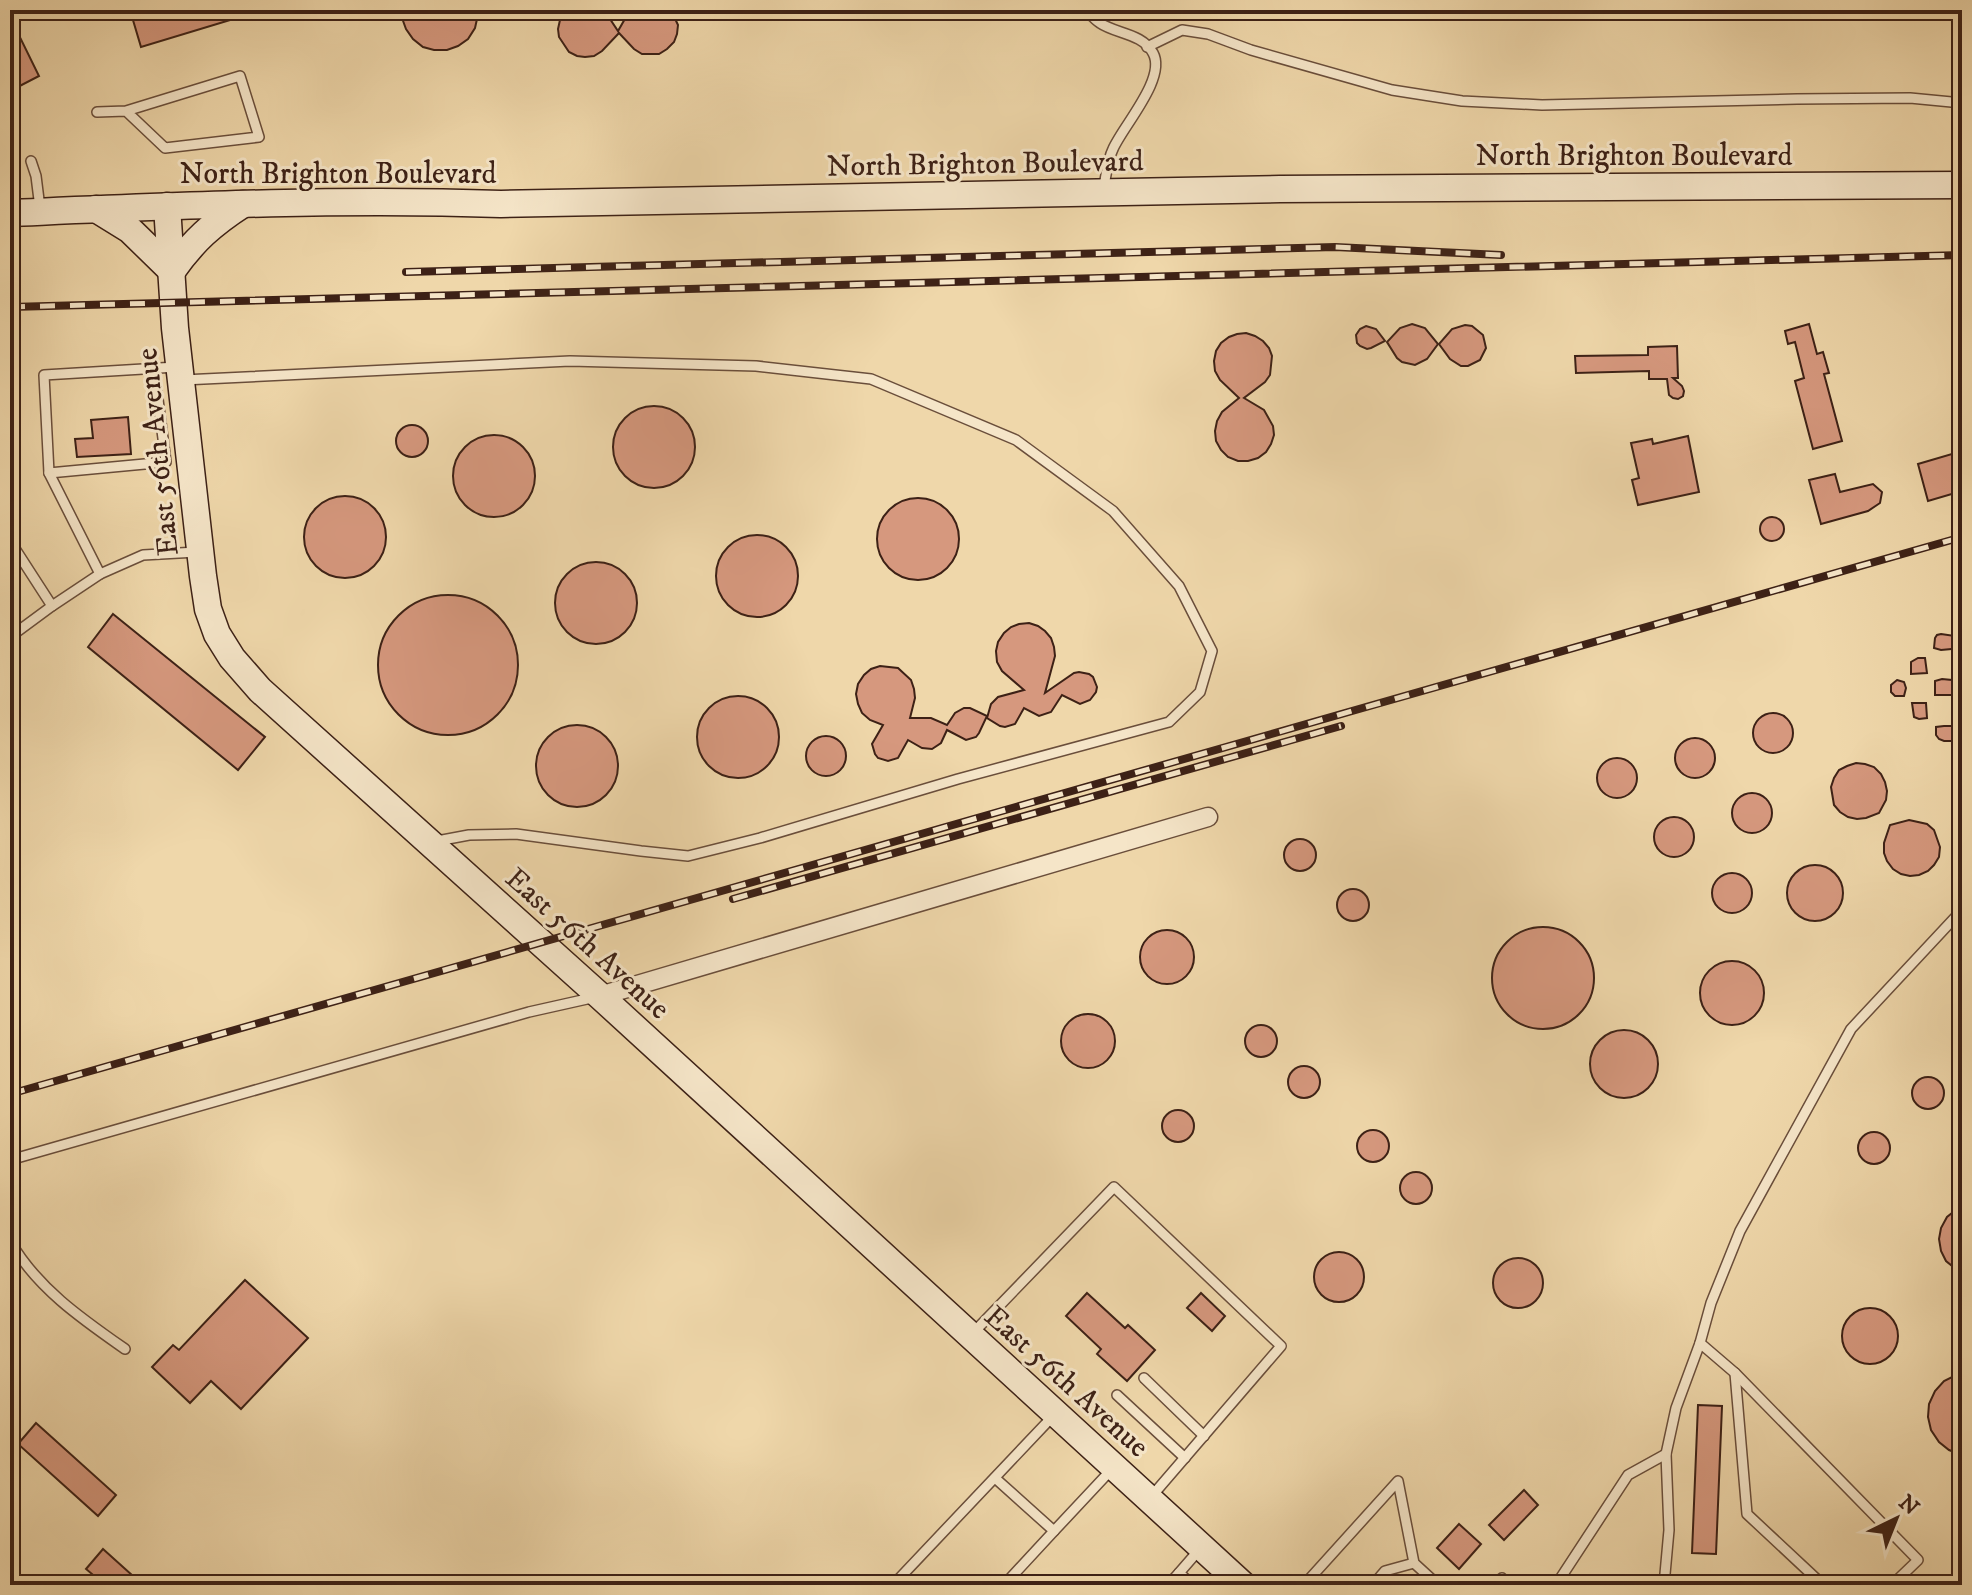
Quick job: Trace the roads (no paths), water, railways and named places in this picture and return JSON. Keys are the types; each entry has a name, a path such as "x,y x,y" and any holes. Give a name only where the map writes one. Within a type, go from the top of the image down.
{"main road":[{"name":"North Brighton Boulevard","path":"10,213 419,201 517,203 1280,189 1962,185"},
{"path":"96,209 141,239 172,271 196,239 243,204"},
{"name":"East 56th Avenue","path":"167,206 172,271 171,371 208,609 217,634 232,658 280,708 600,996 1243,1585"}],"street":[{"path":"600,996 1208,817"}],"lane":[{"path":"1086,10 1101,24 1140,40 1154,53 1156,66 1154,78 1112,150 1103,193"},
{"path":"1147,47 1182,30 1208,34 1251,50 1392,90 1462,101 1542,105 1910,98 1962,103"},
{"path":"97,112 126,111 240,76 259,137 165,148 126,111"},
{"path":"31,161 40,212"},
{"path":"100,574 49,473 44,375 570,361 756,366 871,379 1016,440 1113,511 1179,586 1212,651 1200,692 1169,722 688,856 516,834 469,835 430,843"},
{"path":"49,473 166,462 171,371"},
{"path":"10,541 52,606"},
{"path":"10,637 100,574 143,555 200,551"},
{"path":"1664,1585 1669,1530 1666,1454 1676,1408 1711,1303 1740,1231 1851,1029 1962,910"},
{"path":"10,1160 529,1012 600,996"},
{"path":"970,1336 1114,1187 1281,1346 1149,1499"},
{"path":"10,1241 45,1287 83,1320 125,1349"},
{"path":"1700,1343 1735,1373 1918,1560 1892,1585"},
{"path":"1735,1373 1747,1514 1823,1585"},
{"path":"1144,1378 1204,1436"},
{"path":"1117,1395 1185,1458"},
{"path":"893,1585 1056,1414"},
{"path":"1556,1585 1628,1475 1666,1454"},
{"path":"1004,1585 1114,1467"},
{"path":"995,1478 1054,1531"},
{"path":"1304,1585 1398,1481 1414,1563 1438,1585"},
{"path":"1168,1585 1201,1547"},
{"path":"1373,1585 1385,1571 1414,1563"},
{"path":"1179,1573 1193,1585"}],"railway":[{"path":"406,272 1335,247 1501,255"},
{"path":"10,307 1962,255"},
{"path":"10,1094 1962,537"},
{"path":"733,899 1341,726"}]}
